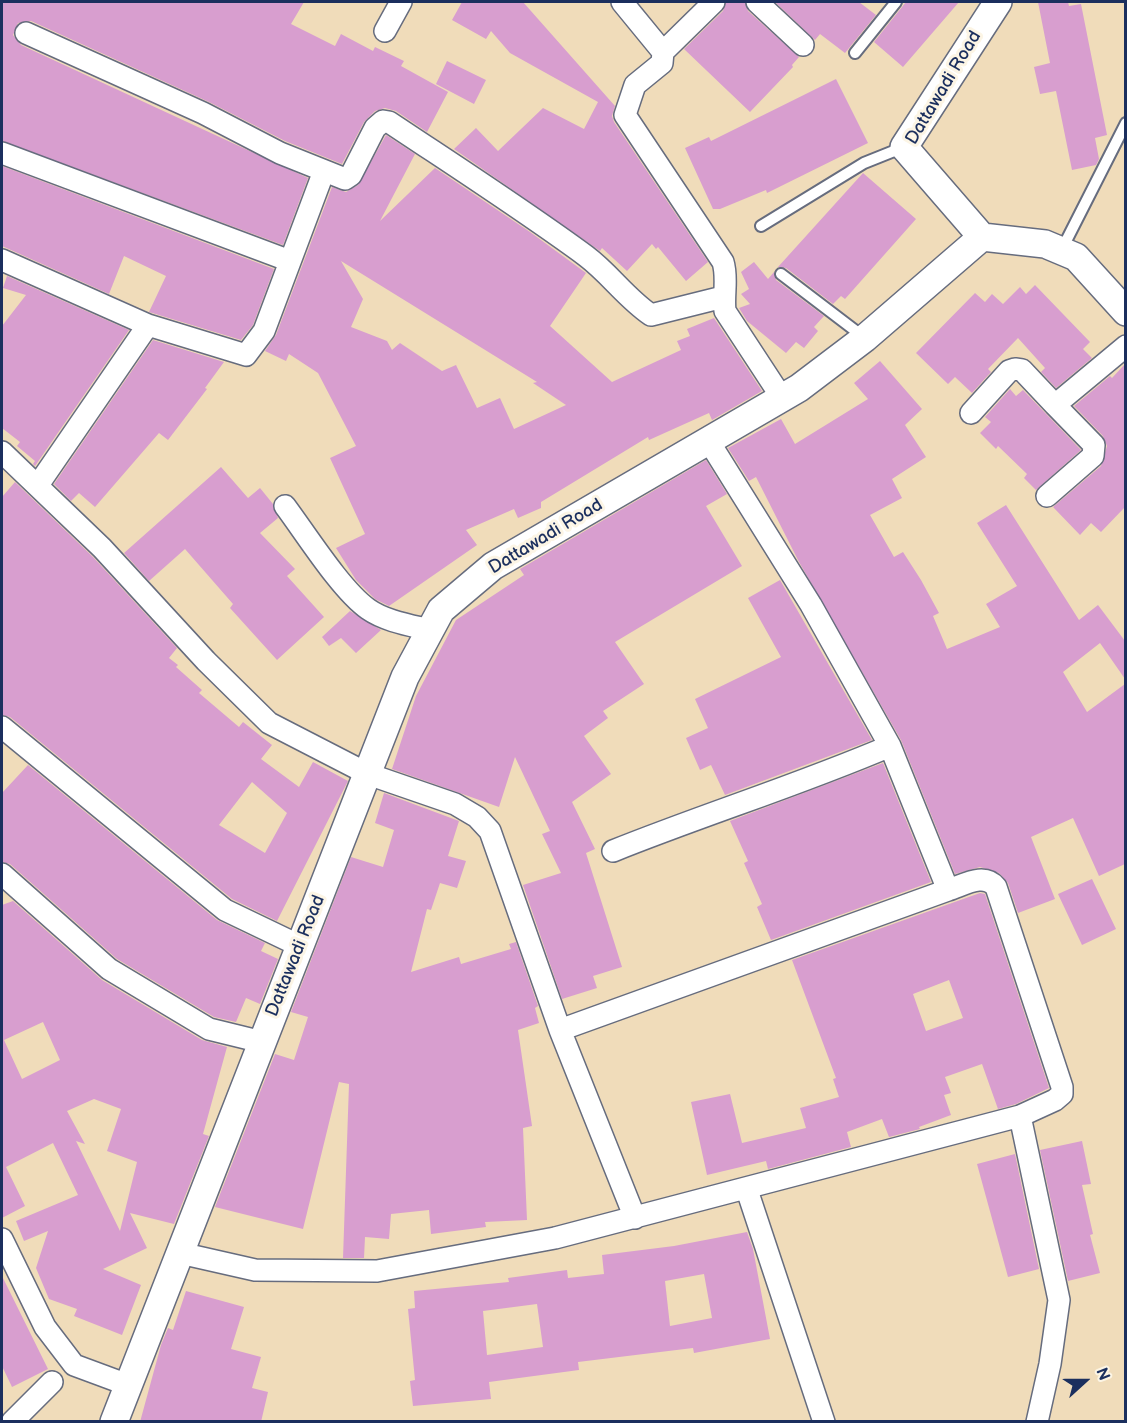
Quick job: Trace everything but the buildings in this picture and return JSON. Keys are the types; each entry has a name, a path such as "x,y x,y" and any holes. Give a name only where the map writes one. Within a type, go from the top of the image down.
{"street":[{"path":"385,32 401,2"},
{"path":"622,2 663,52"},
{"path":"714,2 663,52 662,63 635,85 625,115 723,262 726,272 723,297 725,311 782,398"},
{"path":"758,2 803,45"},
{"name":"Dattawadi Road","path":"114,1422 405,677 441,610 493,566 782,398 865,338 982,237 904,147 998,2"},
{"path":"26,33 203,113 280,153 324,171 349,178 375,128 383,121 389,122 503,197 589,258 638,306 651,315 723,297"},
{"path":"2,153 290,261"},
{"path":"2,260 148,325 246,354 264,331 324,171"},
{"path":"982,237 1045,244 1076,257 1125,312"},
{"path":"38,484 148,325"},
{"path":"1055,405 1125,346"},
{"path":"971,413 1009,371 1022,370 1094,445 1093,456 1047,496"},
{"path":"708,440 811,605 890,746 948,890"},
{"path":"2,452 38,484 102,548 206,661 268,723 368,774 454,804 477,817 490,831 560,1030 634,1218"},
{"path":"285,506 351,592 368,608 384,618 430,630"},
{"path":"2,728 225,910 300,946"},
{"path":"613,851 668,829 821,776 890,746"},
{"path":"2,874 109,969 209,1029 262,1042"},
{"path":"180,1253 255,1270 377,1271 555,1239 1020,1116 1055,1101 1062,1094 1062,1087 996,887 991,881 983,878 560,1030"},
{"path":"1020,1116 1059,1300 1050,1364 1037,1422"},
{"path":"747,1190 824,1422"},
{"path":"2,1239 45,1327 74,1365 128,1385"},
{"path":"12,1422 52,1382"}],"lane":[{"path":"855,53 896,2"},
{"path":"1061,251 1125,123"},
{"path":"761,226 864,164 904,147"},
{"path":"781,274 865,338"}]}
